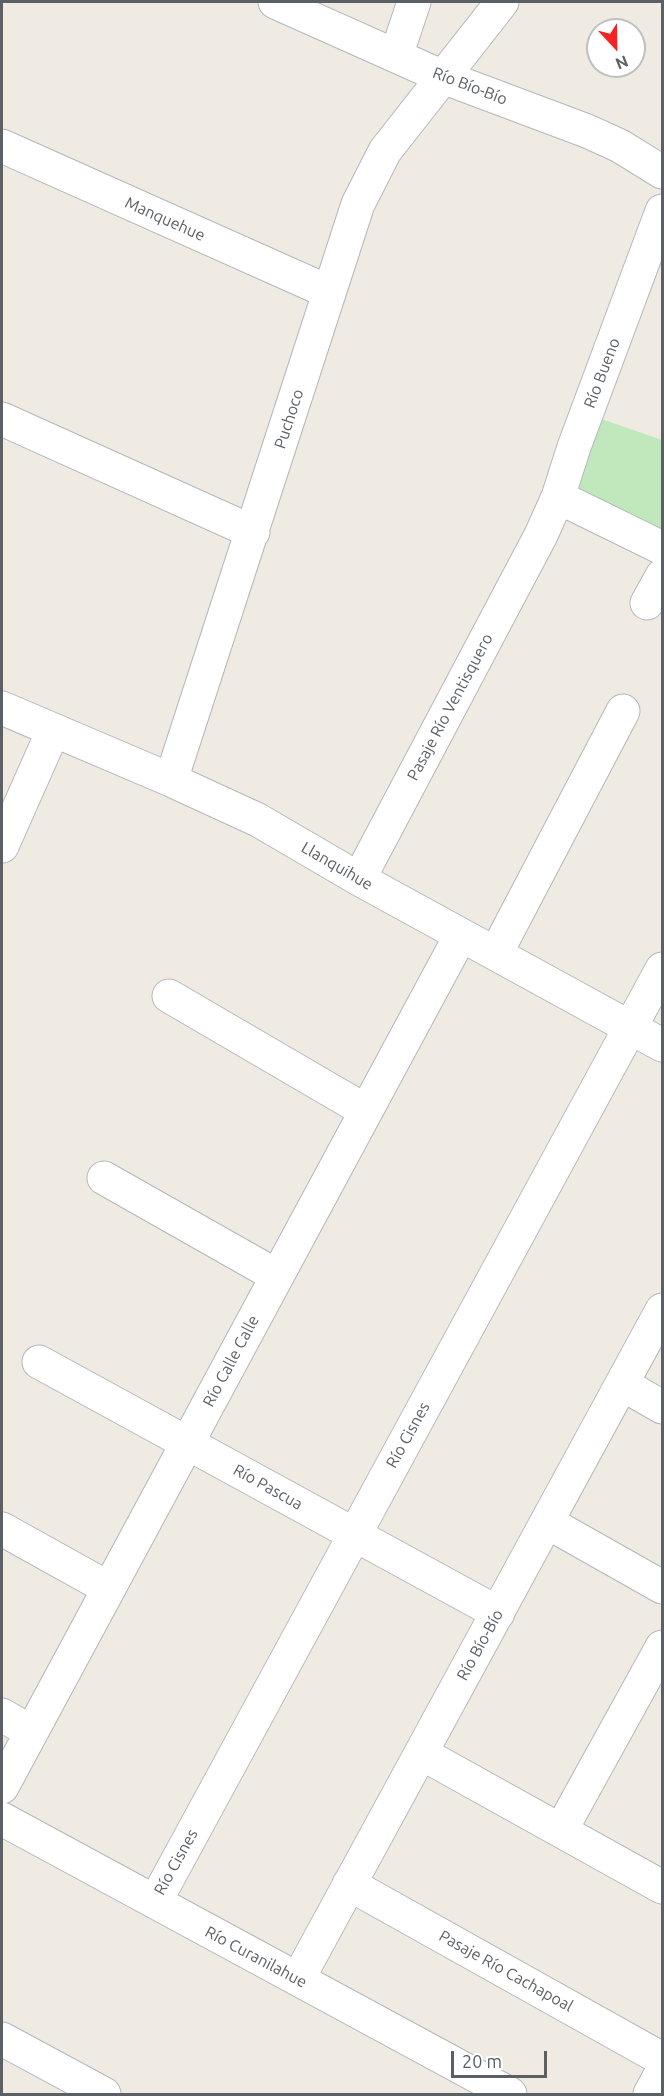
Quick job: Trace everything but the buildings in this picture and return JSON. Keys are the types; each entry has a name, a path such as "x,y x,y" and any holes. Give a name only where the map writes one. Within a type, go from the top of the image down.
{"street":[{"name":"Río Bío-Bío","path":"275,2 443,77 587,131 620,146 663,172"},
{"path":"396,56 414,2"},
{"name":"Puchoco","path":"171,780 358,204 370,177 386,151 502,2"},
{"name":"Manquehue","path":"2,146 329,292"},
{"name":"Río Bueno","path":"541,535 558,497 574,447 663,211"},
{"path":"2,419 253,532"},
{"path":"558,497 663,548"},
{"name":"Pasaje Río Ventisquero","path":"359,879 541,535"},
{"name":"Llanquihue","path":"2,708 258,820 359,879 663,1045"},
{"path":"496,953 623,711"},
{"path":"2,846 53,731"},
{"name":"Río Calle Calle","path":"2,1787 461,935"},
{"name":"Río Cisnes","path":"154,1902 663,969"},
{"path":"169,996 366,1112"},
{"path":"104,1178 277,1276"},
{"name":"Río Bío-Bío","path":"298,1979 663,1310"},
{"name":"Río Pascua","path":"39,1362 498,1613"},
{"path":"622,1384 663,1407"},
{"path":"547,1522 663,1587"},
{"path":"2,1529 108,1588"},
{"path":"561,1830 663,1647"},
{"path":"2,1715 31,1732"},
{"path":"421,1753 663,1887"},
{"name":"Río Curanilahue","path":"2,1819 510,2094"},
{"name":"Pasaje Río Cachapoal","path":"349,1884 663,2058"},
{"path":"2,2039 104,2094"},
{"path":"650,2094 663,2072"}],"green space":[{"path":"593,416 662,440 662,537 570,488"}]}
